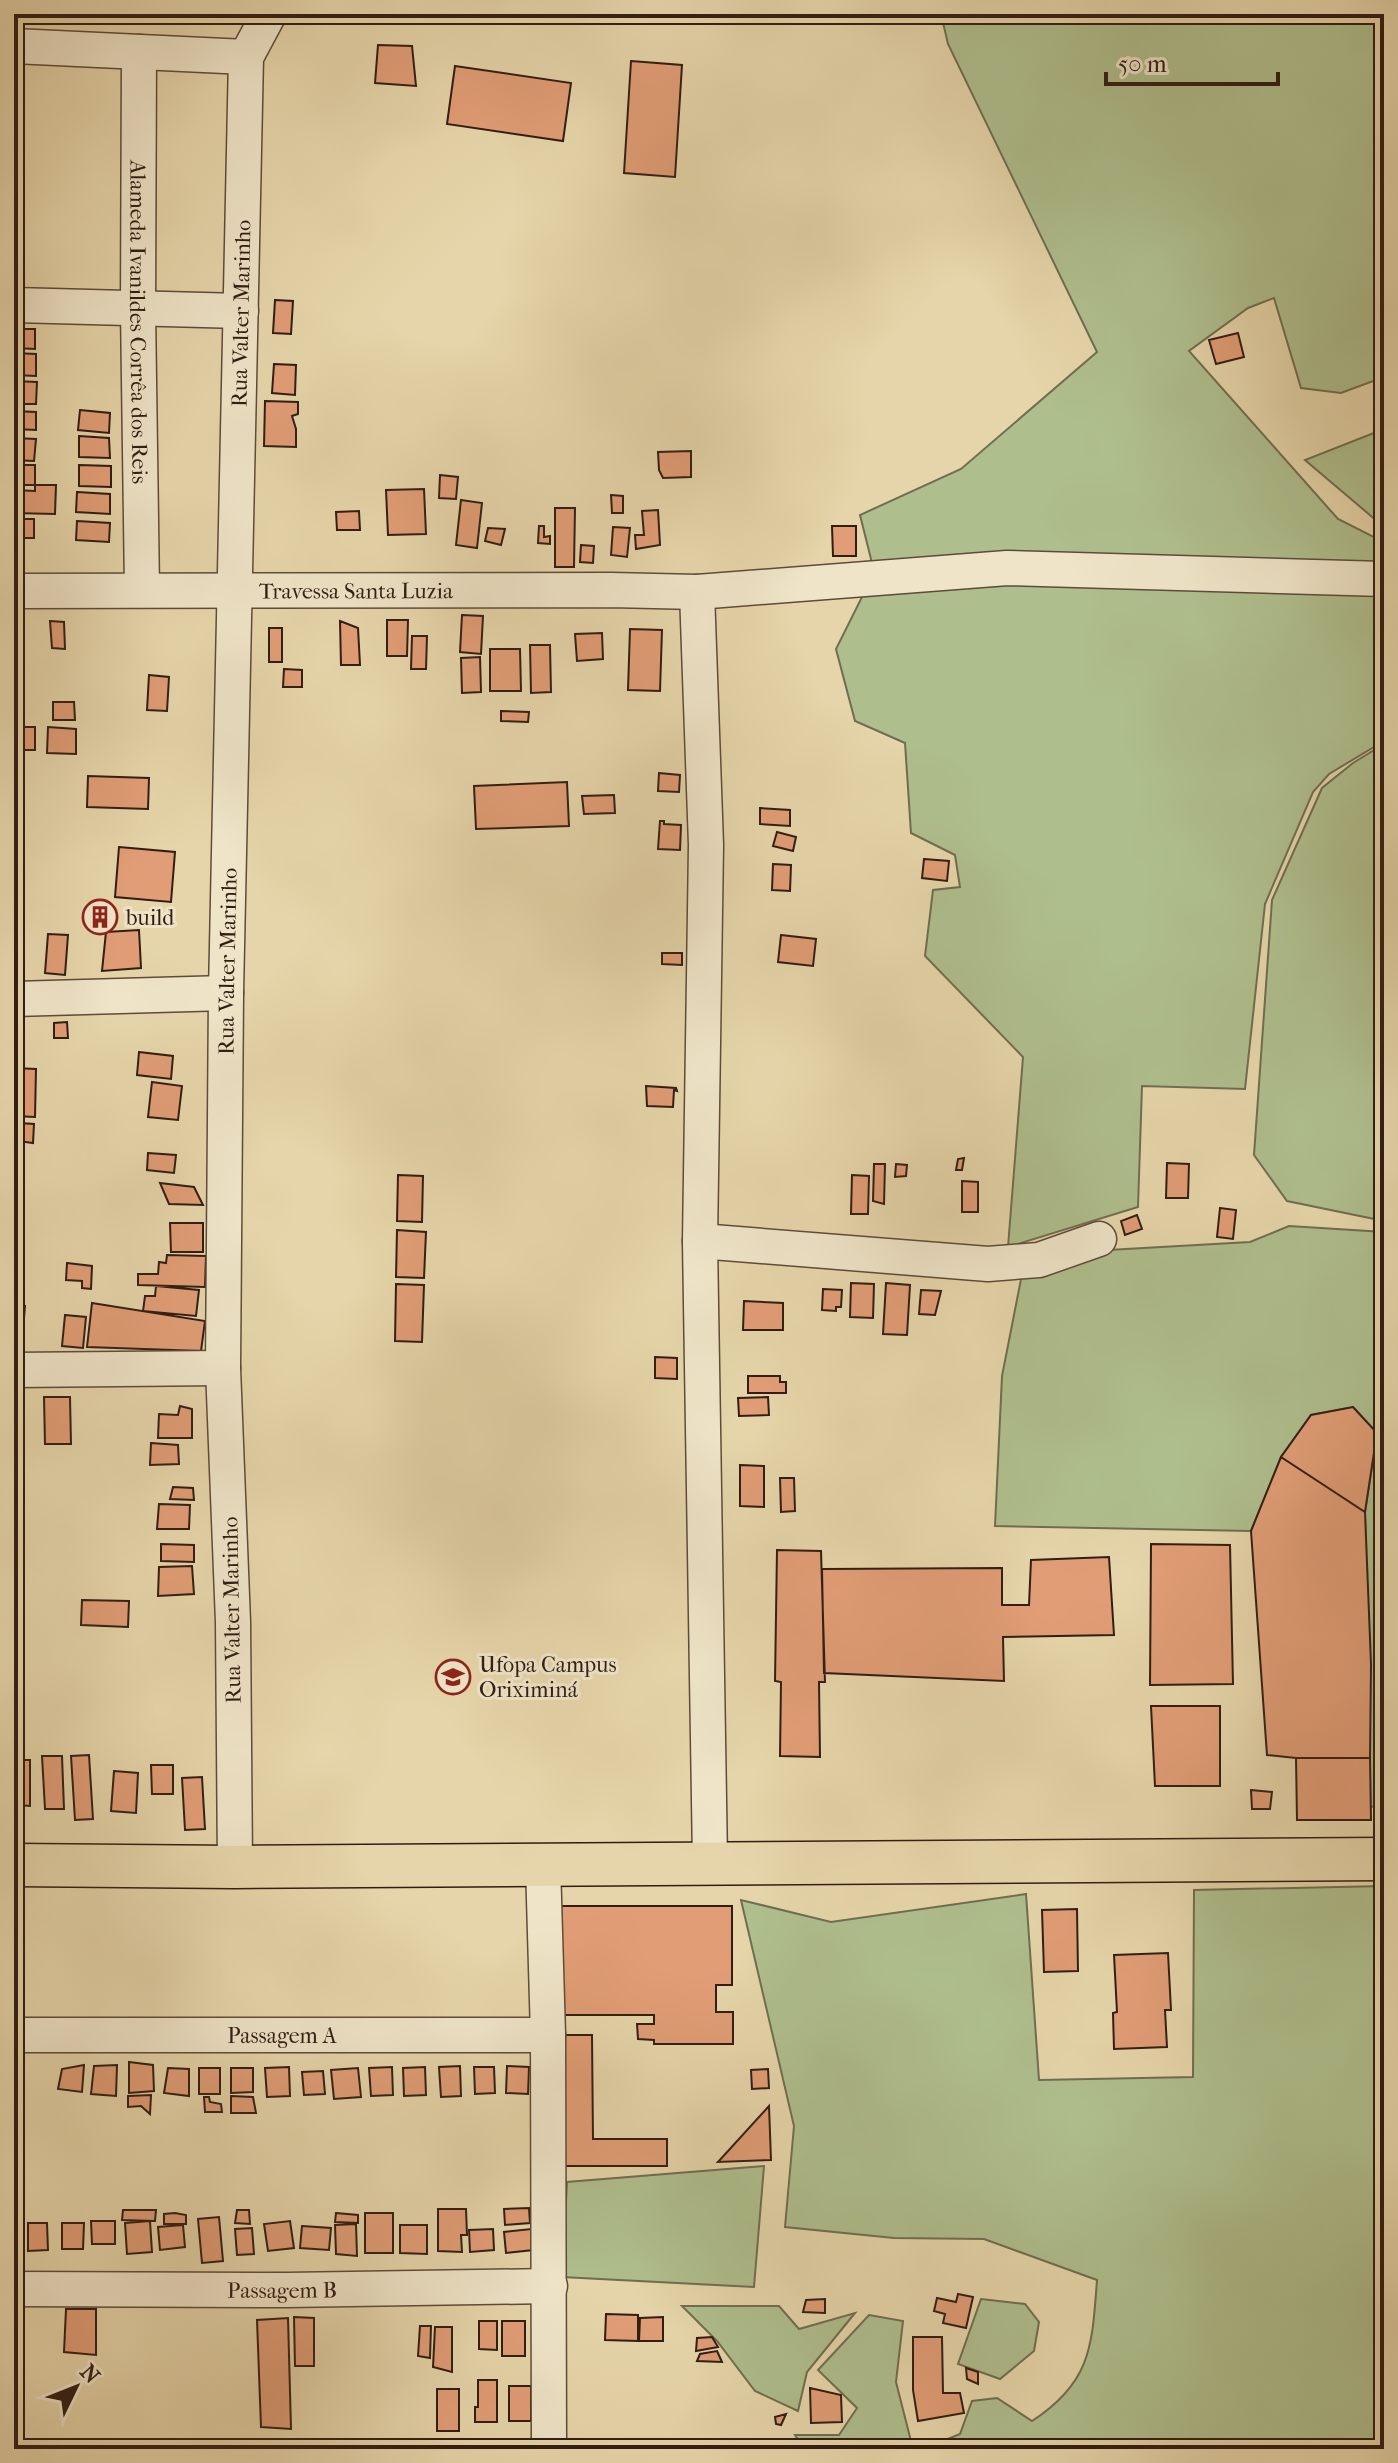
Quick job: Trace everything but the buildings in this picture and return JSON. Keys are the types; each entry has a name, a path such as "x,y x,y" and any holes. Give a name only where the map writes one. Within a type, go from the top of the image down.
{"main road":[{"path":"14,1865 235,1867 1384,1859"}],"street":[{"path":"14,46 246,57 269,14"},
{"name":"Alameda Ivanildes Corrêa dos Reis","path":"139,52 138,310 142,590"},
{"name":"Rua Valter Marinho","path":"235,1867 233,1622 223,1368 226,993 246,57"},
{"path":"14,305 241,311"},
{"name":"Travessa Santa Luzia","path":"14,591 697,592 1007,568 1384,579"},
{"path":"697,592 706,845 700,1241 710,1862"},
{"path":"14,999 226,993"},
{"path":"700,1241 988,1264 1039,1260 1099,1239"},
{"path":"14,1370 223,1368"},
{"path":"543,1865 548,2035 549,2449"},
{"name":"Passagem A","path":"14,2035 548,2035"},
{"name":"Passagem B","path":"14,2289 287,2290 550,2286"}],"green space":[{"path":"941,14 1384,14 1384,377 1341,393 1301,388 1274,298 1248,308 1189,351 1338,519 1384,542 1384,741 1329,774 1313,792 1265,904 1245,1089 1142,1086 1138,1207 1008,1247 1023,1057 925,956 933,890 960,887 955,855 911,833 905,743 855,721 836,649 863,595 871,559 860,515 961,469 1097,352 948,44"},
{"path":"1384,429 1384,527 1305,460"},
{"path":"1384,744 1384,1221 1287,1201 1254,1155 1272,900 1322,788 1353,763"},
{"path":"1289,1226 1384,1232 1384,1805 1370,1807 1365,1512 1377,1433 1353,1407 1311,1415 1281,1457 1251,1531 995,1526 1002,1376 1023,1269 1108,1250 1250,1242"},
{"path":"1384,1886 1384,2449 942,2449 940,2442 960,2434 972,2401 997,2398 1032,2421 1067,2392 1078,2376 1090,2343 1097,2280 984,2239 894,2238 785,2227 794,2126 741,1900 831,1922 1026,1894 1039,2080 1193,2077 1194,1890"},
{"path":"764,2166 754,2287 562,2277 567,2182"},
{"path":"981,2299 1025,2304 1039,2322 1034,2351 1000,2379 958,2364"},
{"path":"682,2306 779,2306 799,2329 855,2313 807,2372 798,2411 755,2391 717,2341"},
{"path":"869,2315 903,2321 896,2382 913,2449 804,2449 795,2435 839,2435 857,2408 818,2370"}],"place":[{"name":"build","path":"100,917"},
{"name":"Ufopa Campus Oriximiná","path":"453,1677"}]}
